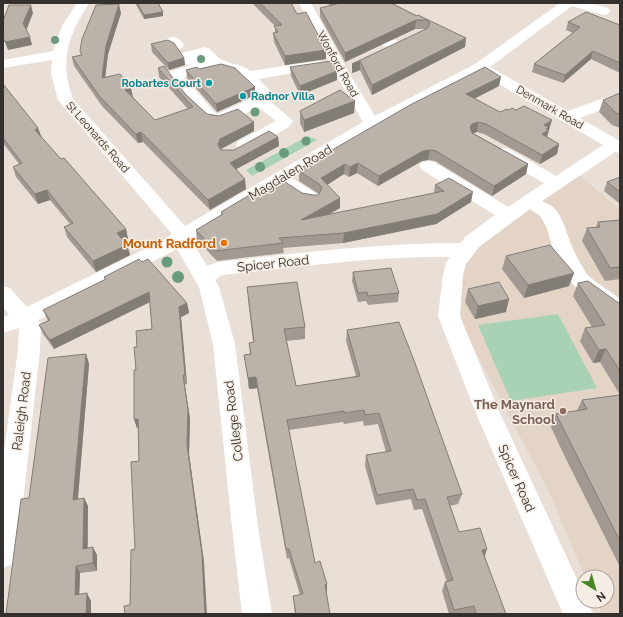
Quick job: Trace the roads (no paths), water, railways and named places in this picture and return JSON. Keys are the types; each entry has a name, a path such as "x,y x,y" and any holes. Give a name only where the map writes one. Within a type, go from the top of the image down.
{"street":[{"name":"St Leonards Road","path":"83,3 63,34 59,54 60,87 66,100 183,235"},
{"name":"Wonford Road","path":"305,3 344,66 372,124"},
{"path":"570,3 607,9 586,3"},
{"name":"Magdalen Road","path":"13,321 168,246 183,235 372,124 480,68 570,3"},
{"path":"381,38 395,45"},
{"path":"378,53 408,39"},
{"path":"198,68 179,48 205,51 216,63 239,70 267,95 265,98 223,117 212,118 174,75 216,63"},
{"path":"3,64 59,54"},
{"path":"246,76 344,66"},
{"name":"Denmark Road","path":"480,68 617,146"},
{"path":"567,117 585,111 603,102 620,98"},
{"path":"228,154 283,124 285,121 255,102"},
{"path":"490,146 556,183"},
{"name":"Spicer Road","path":"578,614 487,411 449,316 453,275 456,264 465,250 480,235 508,215 556,183 617,146"},
{"path":"428,166 508,215"},
{"path":"280,178 312,199"},
{"path":"530,201 547,212 555,226 562,246 579,278 620,310"},
{"name":"College Road","path":"183,235 186,248 209,288 224,344 245,527 258,614"},
{"name":"Spicer Road","path":"204,277 218,268 324,257 434,249 465,250"},
{"path":"3,293 13,321"},
{"name":"Raleigh Road","path":"3,554 29,350 30,326 13,321"}],"place":[{"name":"Robartes Court","path":"209,83"},
{"name":"Radnor Villa","path":"243,96"},
{"name":"Mount Radford","path":"224,243"},
{"name":"The Maynard School","path":"563,411"}]}
